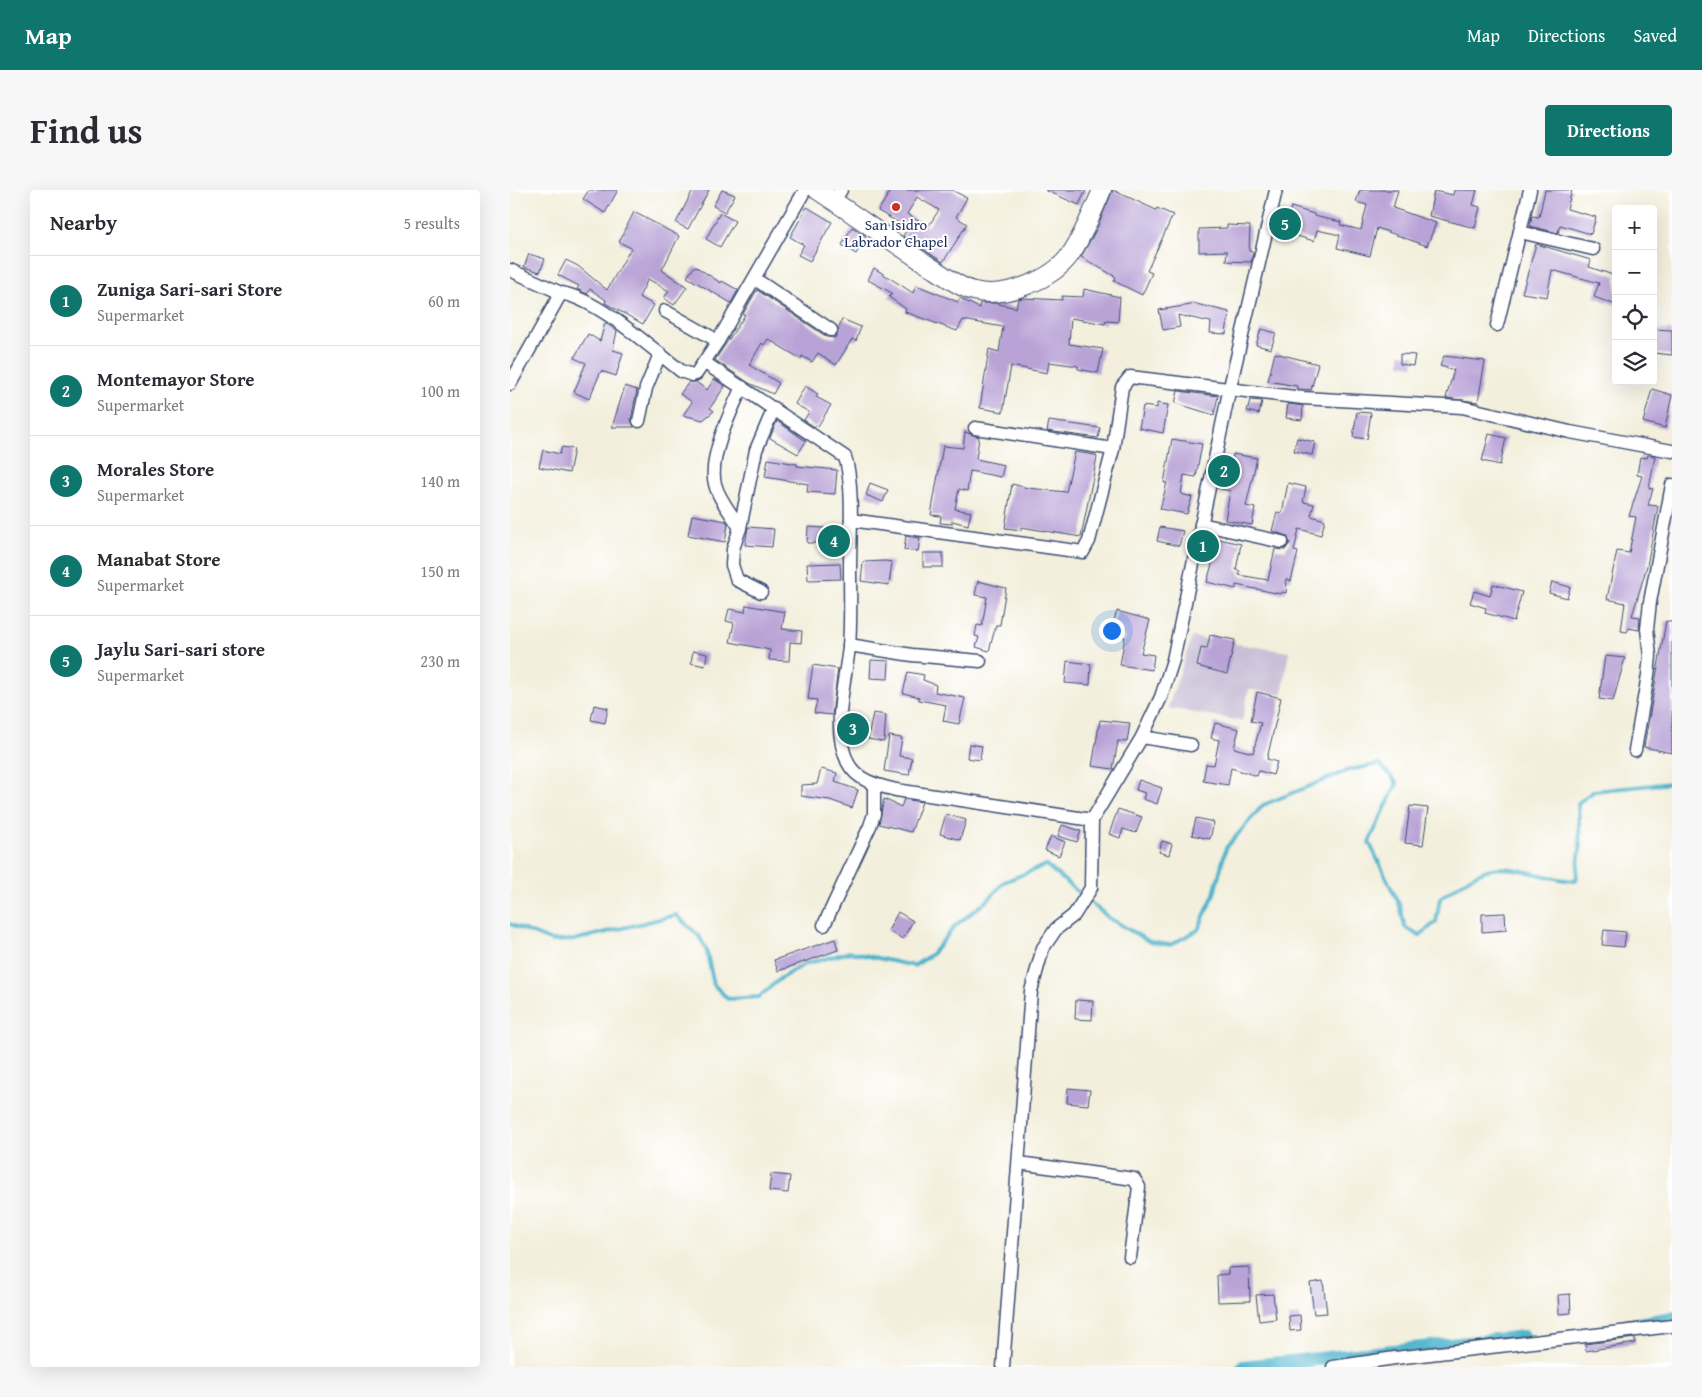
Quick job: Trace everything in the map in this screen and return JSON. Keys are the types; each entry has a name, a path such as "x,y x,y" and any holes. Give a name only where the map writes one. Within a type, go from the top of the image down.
{"street":[{"path":"510,270 561,293 572,295 602,311 681,371 692,376 700,370 718,341 805,190"},
{"path":"817,190 838,196 943,274 973,291 993,293 1011,291 1032,283 1057,267 1069,255 1102,190"},
{"path":"1003,1367 1031,991 1036,968 1047,941 1056,929 1074,915 1091,888 1092,820 1142,737 1161,697 1173,660 1230,387 1276,190"},
{"path":"1497,325 1530,190"},
{"path":"1520,232 1593,249"},
{"path":"755,279 806,316 831,330"},
{"path":"510,384 561,293"},
{"path":"664,311 718,341"},
{"path":"639,421 646,388 660,354"},
{"path":"704,363 845,457 851,520 849,645 841,710 840,744 849,765 860,776 874,784 1092,820"},
{"path":"851,520 1083,552 1089,541 1113,449 1122,387 1130,377 1230,387 1303,398 1462,407 1570,432 1672,452"},
{"path":"740,528 718,491 714,474 729,415 742,387"},
{"path":"761,592 737,580 733,574 733,549 740,528 756,450 774,408"},
{"path":"975,428 1113,449"},
{"path":"1635,750 1650,656 1647,629 1650,602 1672,485"},
{"path":"1201,524 1282,542"},
{"path":"849,645 912,655 980,661"},
{"path":"1142,737 1191,745"},
{"path":"824,925 870,826 874,814 874,784"},
{"path":"1019,1163 1134,1179 1139,1187 1130,1257"},
{"path":"1333,1367 1672,1326"}],"shaded area":[{"path":"1192,637 1289,652 1282,695 1249,689 1242,721 1168,708"}],"building":[{"path":"589,190 618,190 605,213 583,199"},
{"path":"693,190 709,190 688,229 676,223"},
{"path":"722,190 735,195 725,212 713,206"},
{"path":"891,190 952,190 967,198 956,217 967,224 943,262 903,236 908,228 878,211","holes":["917,197 939,210 928,227 907,214"]},
{"path":"1045,190 1086,190 1079,205"},
{"path":"1113,190 1156,210 1157,208 1173,215 1147,271 1152,273 1142,295 1114,281 1116,277 1081,257 1097,228"},
{"path":"1360,190 1398,190 1393,208 1436,223 1427,246 1377,228 1370,256 1337,248 1340,235 1317,230 1314,241 1284,232 1291,207 1314,214 1314,216 1341,222 1340,225 1361,230 1367,205 1356,202"},
{"path":"1454,190 1477,190 1473,205 1480,207 1475,228 1429,216 1434,191 1453,195"},
{"path":"1545,190 1572,190 1567,209 1596,217 1591,234 1560,225 1558,233 1530,226 1532,216 1539,217"},
{"path":"807,207 832,222 810,261 798,255 804,245 790,237"},
{"path":"634,212 679,236 662,270 687,287 674,305 664,298 669,291 648,279 639,297 654,305 643,324 605,303 606,300 590,289 587,294 577,289 579,286 558,275 566,260 578,266 607,290 631,248 619,242"},
{"path":"720,213 735,221 720,247 706,239"},
{"path":"1227,225 1250,226 1249,251 1253,252 1251,262 1226,261 1227,251 1199,252 1199,229 1227,228"},
{"path":"852,227 866,236 856,254 842,245"},
{"path":"1536,244 1591,260 1589,267 1612,275 1612,304 1594,297 1599,283 1552,270 1547,297 1522,293"},
{"path":"529,254 545,259 540,272 524,267"},
{"path":"695,266 721,283 722,281 738,290 731,303 687,277"},
{"path":"874,268 913,293 916,285 958,302 960,298 979,308 980,303 995,303 1016,308 1018,299 1023,298 1062,300 1062,296 1083,297 1084,289 1120,297 1118,322 1106,321 1105,324 1071,318 1069,344 1103,349 1098,373 1078,369 1078,366 1049,362 1047,373 1011,366 1003,412 980,408 989,349 999,352 1003,327 963,320 957,331 905,312 906,309 889,297 892,293 868,280"},
{"path":"757,290 827,337 835,338 842,319 861,327 856,341 852,339 836,365 818,353 812,362 802,356 801,359 768,339 764,345 762,343 749,365 779,383 773,394 749,383 715,360 745,315 743,314"},
{"path":"1192,303 1229,312 1226,334 1210,333 1211,322 1178,315 1180,327 1163,330 1159,310 1191,305"},
{"path":"605,323 617,331 613,350 623,353 616,376 601,371 589,399 574,392 586,363 574,358 588,334 600,341"},
{"path":"1261,329 1276,333 1271,349 1256,345"},
{"path":"1657,329 1672,330 1672,355 1657,353"},
{"path":"1275,353 1318,364 1311,390 1297,389 1297,386 1268,381"},
{"path":"1400,354 1415,355 1413,366 1400,364"},
{"path":"1444,356 1485,361 1478,402 1446,398 1454,370 1440,366"},
{"path":"714,379 725,386 710,408 714,411 703,420 683,415 692,402 680,394 689,382 696,382 707,390"},
{"path":"625,386 637,390 631,419 634,427 612,427"},
{"path":"805,386 818,394 816,397 831,405 818,426 816,425 815,427 804,420 809,412 795,404"},
{"path":"1652,389 1672,395 1665,428 1643,422"},
{"path":"1178,391 1218,396 1214,415 1175,403"},
{"path":"1250,400 1262,401 1259,414 1247,411"},
{"path":"1157,403 1168,405 1163,433 1139,428 1143,406 1157,408"},
{"path":"1288,404 1303,406 1302,420 1286,418"},
{"path":"1357,412 1371,413 1367,439 1353,437"},
{"path":"777,421 806,441 798,454 770,438"},
{"path":"1049,421 1100,428 1098,438 1047,431"},
{"path":"965,432 979,437 976,459 1004,465 1001,477 970,471 967,491 959,489 955,509 971,512 968,525 952,521 952,524 940,523 941,516 931,515 943,446 963,448"},
{"path":"1489,434 1506,438 1500,465 1482,461"},
{"path":"1297,438 1315,442 1312,455 1294,451"},
{"path":"1172,439 1202,444 1196,477 1184,475 1181,494 1192,497 1187,514 1160,509 1167,483 1164,483"},
{"path":"562,447 574,449 569,473 539,467 543,450 560,454"},
{"path":"1075,452 1095,455 1097,457 1081,537 1021,527 1021,530 1005,528 1012,484 1028,488 1066,492"},
{"path":"1233,454 1257,458 1246,506 1255,508 1252,525 1225,520 1230,491 1217,488 1219,478 1230,480"},
{"path":"1648,455 1655,456 1649,488 1653,489 1648,505 1658,506 1647,566 1632,616 1640,617 1639,630 1629,628 1627,632 1621,631 1625,603 1607,599 1617,551 1629,553 1636,517 1629,516 1642,476 1637,475 1640,457 1647,458"},
{"path":"768,459 797,464 797,466 837,470 835,494 807,492 808,484 765,477"},
{"path":"870,483 888,490 883,502 866,495"},
{"path":"1288,483 1306,487 1303,502 1314,504 1311,516 1325,520 1321,535 1299,529 1294,551 1298,552 1291,581 1286,579 1286,593 1282,592 1281,594 1236,585 1236,589 1207,582 1219,539 1241,544 1236,570 1240,571 1239,575 1268,580 1275,549 1285,550 1290,543 1287,536 1272,531 1277,512 1282,513"},
{"path":"692,515 726,521 728,524 725,542 688,535"},
{"path":"748,527 774,529 772,547 745,545"},
{"path":"808,527 825,528 824,543 807,543"},
{"path":"1160,527 1183,531 1179,546 1157,541"},
{"path":"906,536 920,538 918,552 904,550"},
{"path":"923,553 943,553 943,567 923,567"},
{"path":"863,562 892,562 889,585 861,581"},
{"path":"840,563 841,579 808,580 807,564"},
{"path":"978,581 1006,588 1000,625 996,625 989,651 976,647 979,637 975,636 977,625 982,626 987,597 975,595"},
{"path":"1552,582 1570,587 1567,598 1549,593"},
{"path":"1493,584 1522,592 1514,621 1485,613 1486,608 1470,603 1474,591 1490,596"},
{"path":"746,605 785,612 782,629 802,631 801,643 790,642 789,661 769,660 770,650 730,642 734,623 726,621 729,609 745,612"},
{"path":"1117,611 1150,620 1141,653 1154,655 1152,670 1120,665 1125,637 1110,633"},
{"path":"1666,621 1672,622 1672,753 1644,747"},
{"path":"1210,635 1235,640 1227,674 1197,666 1201,648 1207,649"},
{"path":"693,651 707,654 705,666 691,663"},
{"path":"1605,656 1625,658 1613,701 1599,699"},
{"path":"871,660 889,661 888,679 870,678"},
{"path":"1067,661 1091,664 1090,685 1065,683"},
{"path":"813,665 838,669 832,715 814,713 817,700 808,699"},
{"path":"908,672 924,675 923,680 936,685 935,692 965,698 959,724 943,721 946,705 919,700 919,697 903,693"},
{"path":"1257,692 1281,698 1267,759 1277,762 1273,775 1259,771 1257,776 1231,768 1228,785 1203,781 1206,764 1214,765 1219,740 1211,738 1215,723 1239,729 1234,748 1253,753 1261,723 1251,721"},
{"path":"594,705 608,708 605,723 591,720"},
{"path":"873,713 886,715 884,742 868,739"},
{"path":"1100,720 1130,723 1127,742 1118,741 1113,769 1092,766"},
{"path":"889,736 902,738 899,756 912,758 909,775 884,771"},
{"path":"969,744 982,746 980,760 967,758"},
{"path":"821,769 837,773 835,782 858,790 852,808 830,800 801,796 801,785 817,784"},
{"path":"1139,780 1162,788 1157,804 1143,799 1145,793 1136,790"},
{"path":"884,799 901,807 904,799 922,802 911,832 879,824"},
{"path":"1410,806 1428,808 1423,845 1405,843"},
{"path":"1118,809 1142,817 1136,833 1123,829 1120,838 1109,834"},
{"path":"946,814 966,820 960,840 940,834"},
{"path":"1196,818 1214,822 1210,839 1192,835"},
{"path":"1062,825 1081,831 1077,842 1058,836"},
{"path":"1051,836 1065,842 1059,856 1045,850"},
{"path":"1162,841 1172,844 1169,855 1159,852"},
{"path":"898,912 913,921 903,939 888,931"},
{"path":"1505,913 1506,930 1482,932 1482,914"},
{"path":"1604,930 1626,932 1624,947 1602,945"},
{"path":"835,939 838,950 778,971 774,960"},
{"path":"1076,1000 1093,1001 1092,1020 1075,1019"},
{"path":"1068,1088 1090,1090 1088,1105 1067,1103"},
{"path":"771,1174 790,1176 788,1193 769,1191"},
{"path":"1249,1267 1250,1301 1218,1302 1217,1275 1228,1274 1228,1268"},
{"path":"1323,1281 1327,1313 1314,1314 1310,1283"},
{"path":"1273,1294 1276,1319 1259,1321 1256,1295"},
{"path":"1570,1294 1571,1313 1559,1314 1558,1295"},
{"path":"1300,1315 1301,1330 1290,1331 1289,1316"},
{"path":"1635,1338 1635,1343 1586,1351 1585,1344"}],"waterway":[{"path":"510,924 552,941 574,940 676,915 699,936 706,949 714,985 728,999 759,997 781,978 805,964 850,952 914,966 932,954 956,925 988,900 1004,882 1046,865 1109,918 1150,942 1170,945 1198,930 1214,894 1226,848 1263,805 1349,770 1380,764 1397,783 1369,842 1400,906 1405,927 1419,936 1436,922 1440,898 1484,871 1505,868 1576,881 1580,849 1578,803 1594,791 1672,783"},
{"path":"1627,1326 1672,1318"},
{"path":"1243,1367 1524,1337"}],"place":[{"name":"San Isidro Labrador Chapel","path":"896,207"},
{"name":"Jaylu Sari-sari store","path":"1285,224"},
{"name":"Montemayor Store","path":"1224,471"},
{"name":"Manabat Store","path":"834,541"},
{"name":"Zuniga Sari-sari Store","path":"1203,546"},
{"name":"Morales Store","path":"853,729"}]}
